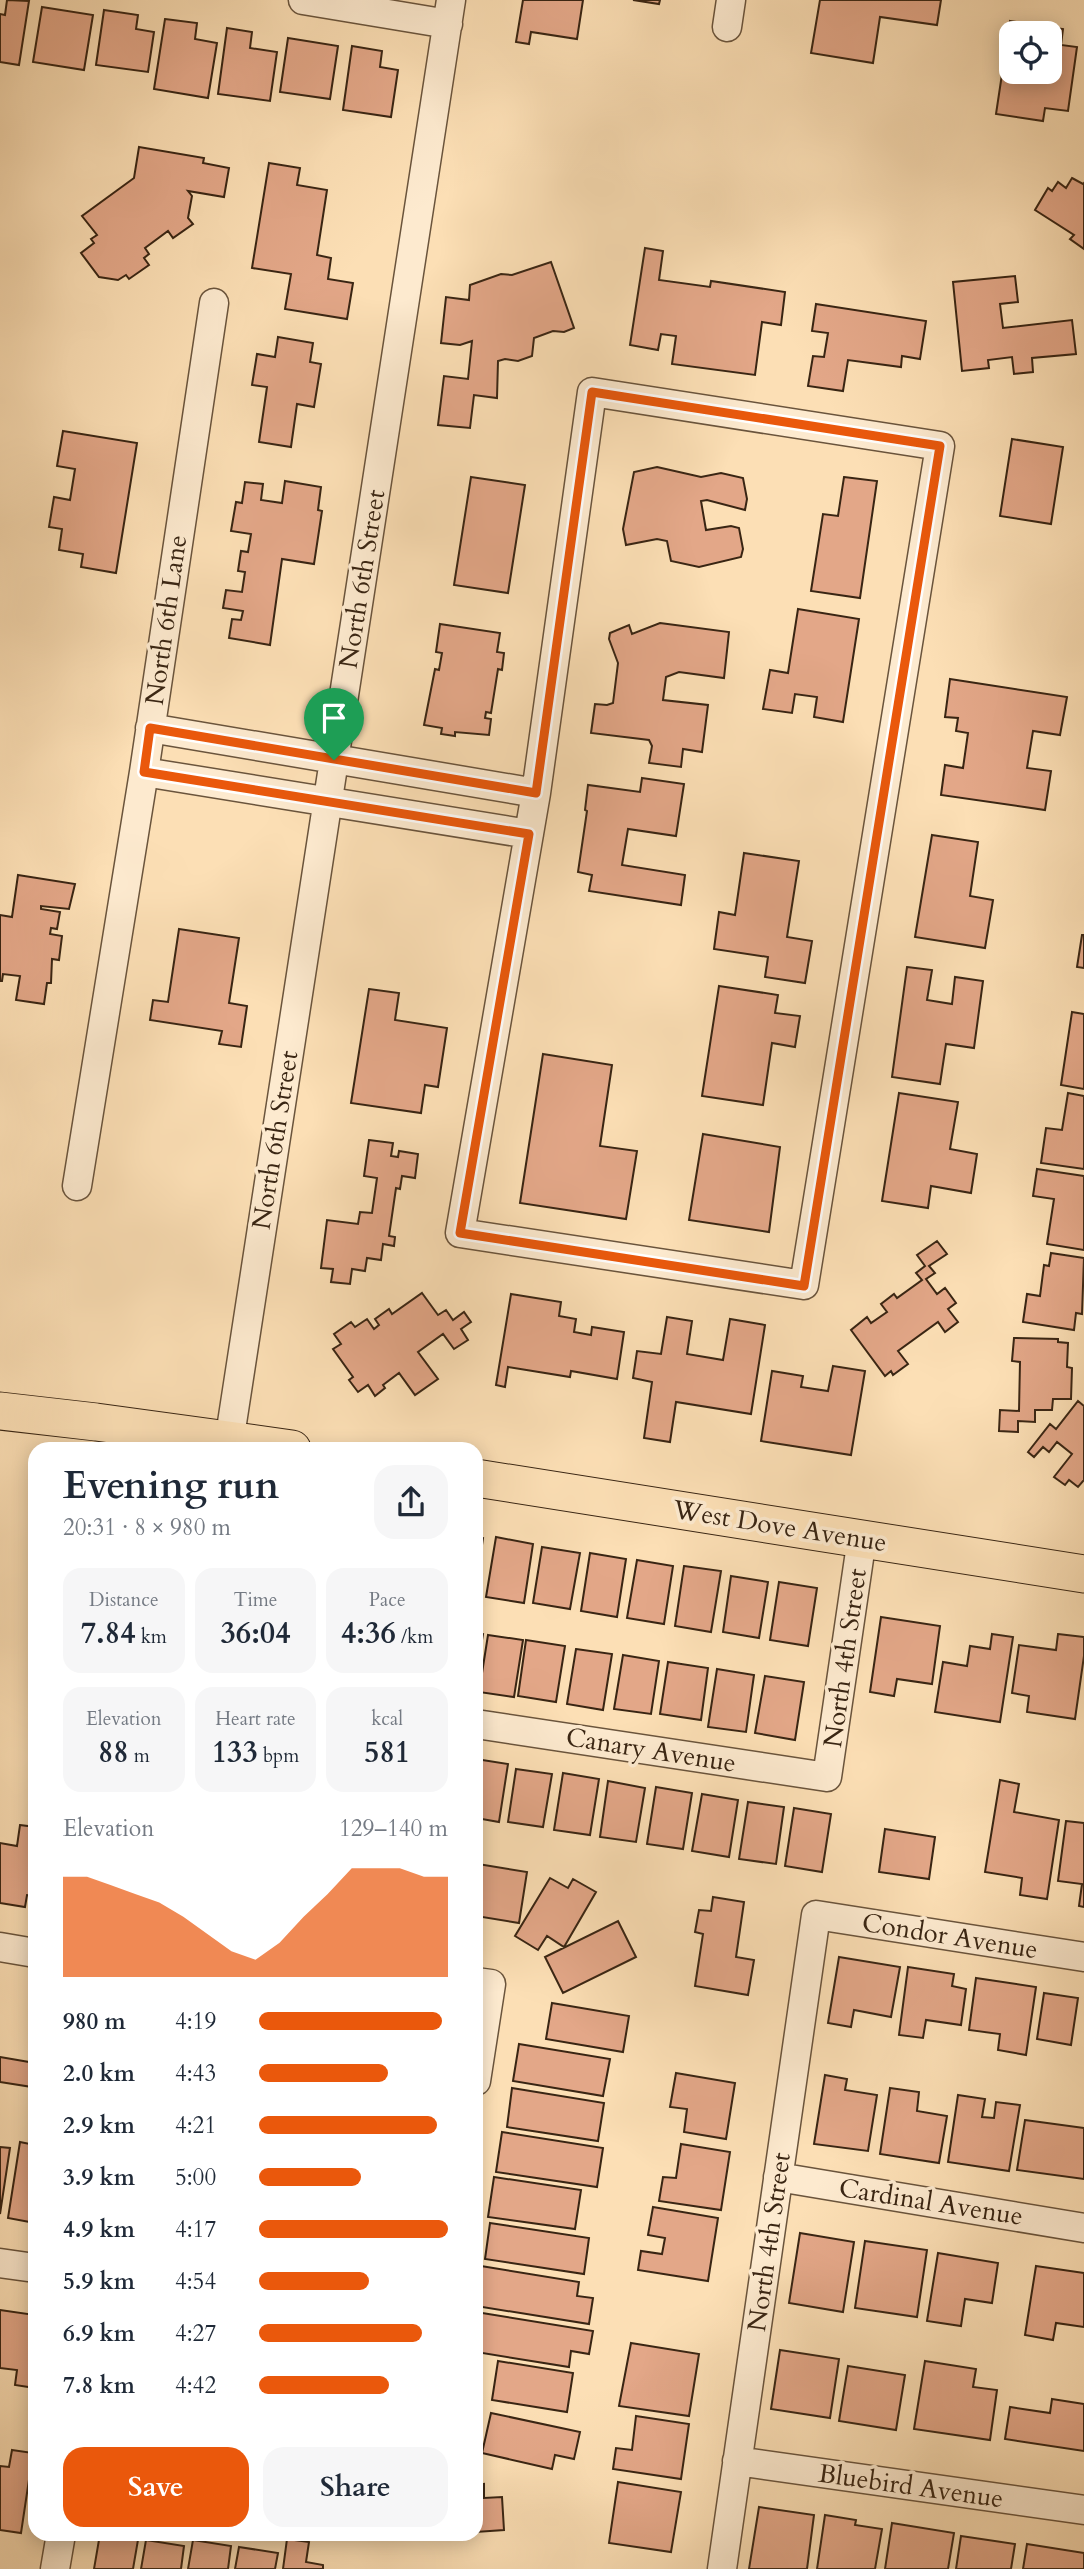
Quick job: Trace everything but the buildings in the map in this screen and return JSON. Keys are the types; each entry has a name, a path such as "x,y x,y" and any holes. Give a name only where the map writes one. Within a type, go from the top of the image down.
{"main road":[{"path":"0,1411 214,1442"},
{"name":"West Dove Avenue","path":"483,1479 1084,1574"}],"street":[{"path":"303,0 449,12"},
{"name":"North 6th Street","path":"228,1442 449,12"},
{"name":"North 6th Lane","path":"77,1186 144,772 214,303"},
{"path":"592,392 940,446 804,1286 460,1233 529,834 592,392"},
{"path":"150,728 536,793"},
{"path":"144,772 529,834"},
{"name":"North 4th Street","path":"827,1777 862,1538"},
{"name":"Canary Avenue","path":"483,1725 827,1777"},
{"name":"North 4th Street","path":"722,2569 816,1915"},
{"name":"Condor Avenue","path":"816,1915 1084,1957"},
{"path":"0,1947 28,1952"},
{"name":"Cardinal Avenue","path":"778,2177 1084,2228"},
{"path":"0,2263 28,2267"},
{"name":"Bluebird Avenue","path":"737,2461 1084,2510"},
{"path":"55,2569 60,2541"}],"route":[{"path":"592,392 940,446 804,1286 460,1233 529,834 144,772 150,728 334,760 536,793 592,392"}]}
